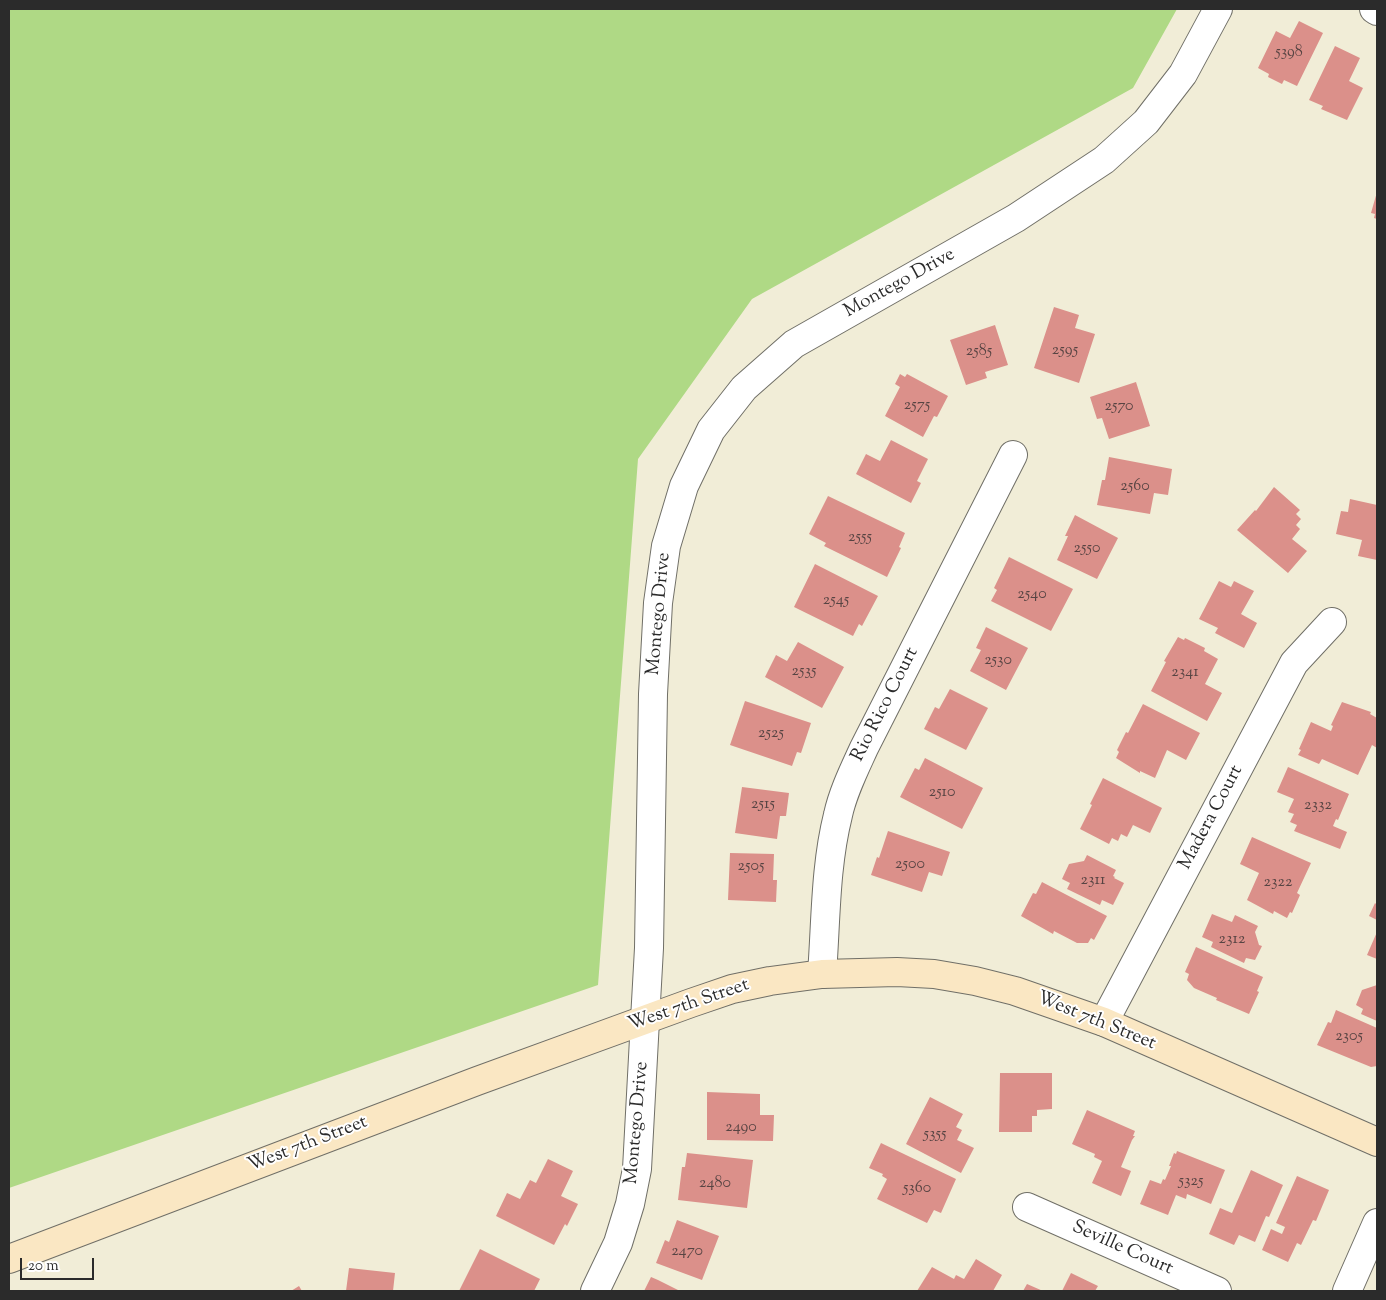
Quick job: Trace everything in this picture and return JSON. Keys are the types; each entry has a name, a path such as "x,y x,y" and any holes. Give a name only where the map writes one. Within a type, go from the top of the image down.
{"main road":[{"name":"West 7th Street","path":"9,1258 477,1081 732,989 770,981 822,974 897,972 934,974 975,981 1015,991 1104,1022 1377,1142"}],"street":[{"name":"Montego Drive","path":"595,1291 618,1243 630,1204 637,1169 646,1020 658,603 666,546 684,486 711,430 744,388 794,344 1016,218 1104,160 1146,122 1183,74 1218,9"},
{"name":"Rio Rico Court","path":"822,974 831,848 838,814 849,780 1014,455"},
{"name":"Madera Court","path":"1104,1022 1294,663 1332,622"},
{"name":"Seville Court","path":"1027,1208 1217,1291"},
{"path":"1347,1291 1377,1223"}],"green space":[{"path":"9,9 1177,9 1133,88 752,299 638,459 598,985 9,1188"}],"building":[{"path":"1299,21 1323,33 1297,86 1284,80 1282,84 1268,77 1269,74 1258,68 1276,31 1290,38"},
{"path":"1335,46 1360,58 1349,81 1363,88 1347,120 1321,109 1323,106 1309,100"},
{"path":"1377,192 1377,219 1374,218 1375,214 1371,213"},
{"path":"1054,307 1079,315 1075,328 1095,334 1079,383 1034,368"},
{"path":"995,325 1008,365 985,372 987,378 966,385 950,340"},
{"path":"900,374 905,377 907,374 948,396 937,417 934,416 923,437 885,416 900,387 895,384"},
{"path":"1136,382 1150,426 1109,439 1102,418 1097,419 1090,397"},
{"path":"891,440 928,459 917,481 921,483 911,503 856,474 866,454 880,461"},
{"path":"1109,457 1172,469 1168,495 1154,493 1150,514 1097,505 1102,480 1105,480"},
{"path":"1274,487 1300,510 1296,514 1301,519 1296,525 1300,529 1292,539 1307,551 1288,573 1237,530 1256,511"},
{"path":"828,496 905,533 899,547 901,548 887,577 824,546 826,543 809,534"},
{"path":"1350,499 1377,505 1377,560 1358,556 1362,540 1336,534 1341,511 1348,512"},
{"path":"1075,515 1118,538 1097,579 1057,560"},
{"path":"1009,557 1073,589 1051,631 991,601 997,590 994,588"},
{"path":"815,564 878,596 862,626 859,624 853,636 794,607"},
{"path":"1219,581 1231,587 1234,581 1254,591 1241,614 1257,623 1244,648 1215,633 1218,628 1199,619"},
{"path":"986,627 1028,648 1006,690 970,671 981,650 976,648"},
{"path":"1178,637 1184,640 1185,638 1205,648 1204,651 1218,659 1205,684 1222,693 1207,721 1151,691 1166,662 1164,661"},
{"path":"798,642 844,667 822,708 765,677 776,655 787,661"},
{"path":"950,689 988,708 966,750 924,729 935,707 939,709"},
{"path":"745,701 811,723 801,753 797,752 792,766 730,745"},
{"path":"1342,702 1371,712 1370,714 1377,718 1377,748 1372,745 1358,775 1322,759 1319,764 1298,755 1311,722 1331,731 1333,726 1331,725"},
{"path":"1143,704 1200,733 1186,760 1167,750 1155,778 1140,771 1140,773 1116,758 1119,752 1117,750 1126,732 1128,733"},
{"path":"925,758 983,788 962,829 900,797 915,768 919,770"},
{"path":"1288,767 1349,794 1338,820 1336,819 1333,826 1347,832 1340,849 1294,831 1297,825 1290,822 1294,814 1288,812 1294,799 1277,792"},
{"path":"1103,778 1162,808 1150,833 1133,825 1127,837 1121,834 1118,841 1112,838 1109,844 1080,829"},
{"path":"742,787 789,793 786,816 780,816 777,839 735,833"},
{"path":"888,831 950,852 942,876 929,872 922,892 871,875"},
{"path":"1252,837 1311,863 1297,893 1300,895 1292,913 1290,912 1287,918 1274,911 1273,914 1247,900 1259,873 1240,864"},
{"path":"730,853 774,854 773,880 777,880 776,902 728,900"},
{"path":"1087,855 1116,870 1114,878 1124,883 1113,905 1102,900 1100,905 1067,889 1070,883 1062,879 1069,864 1084,861"},
{"path":"1042,882 1107,916 1094,940 1091,938 1088,943 1077,943 1054,931 1053,934 1021,916 1033,893 1036,894"},
{"path":"1375,903 1377,905 1377,920 1369,916"},
{"path":"1212,914 1232,922 1235,915 1258,926 1255,932 1259,945 1262,946 1255,960 1246,958 1244,963 1211,947 1213,942 1202,937"},
{"path":"1377,932 1377,959 1367,955"},
{"path":"1196,947 1263,977 1257,991 1259,992 1249,1014 1194,988 1187,980 1189,974 1185,972"},
{"path":"1377,985 1377,1021 1361,1014 1363,1009 1356,1005 1362,990"},
{"path":"1336,1010 1377,1028 1377,1066 1371,1067 1317,1045 1328,1022 1331,1023"},
{"path":"1000,1073 1052,1073 1052,1109 1037,1110 1037,1116 1032,1116 1032,1132 999,1132"},
{"path":"707,1092 760,1094 760,1115 774,1115 773,1141 707,1140"},
{"path":"930,1097 963,1114 956,1127 962,1130 957,1140 974,1148 961,1173 906,1144"},
{"path":"1087,1110 1135,1131 1133,1136 1135,1136 1121,1167 1131,1171 1121,1196 1092,1183 1102,1161 1094,1157 1095,1154 1072,1144"},
{"path":"881,1143 956,1179 941,1213 934,1210 927,1223 877,1199 887,1179 882,1176 883,1174 869,1168"},
{"path":"1177,1151 1225,1170 1211,1204 1187,1194 1186,1199 1176,1195 1168,1215 1140,1204 1150,1180 1161,1184 1163,1179 1165,1180 1174,1153 1176,1154"},
{"path":"687,1153 753,1160 747,1208 678,1200 682,1167 685,1167"},
{"path":"548,1159 573,1171 561,1196 578,1204 567,1226 565,1224 554,1245 496,1216 507,1193 520,1199 530,1180 536,1183"},
{"path":"1251,1170 1283,1185 1269,1217 1266,1216 1255,1242 1239,1235 1234,1245 1209,1234 1220,1208 1232,1213"},
{"path":"1297,1176 1329,1190 1316,1221 1313,1220 1301,1245 1297,1243 1288,1262 1262,1250 1271,1229 1282,1234 1285,1227 1276,1223"},
{"path":"677,1220 719,1236 702,1280 656,1263 665,1240 669,1242"},
{"path":"480,1249 540,1279 534,1291 459,1291"},
{"path":"976,1259 1002,1275 993,1291 917,1291 932,1267 954,1279 956,1275 964,1279"},
{"path":"349,1268 395,1273 393,1291 346,1291"},
{"path":"1071,1273 1098,1286 1095,1291 1062,1291"},
{"path":"651,1277 658,1280 680,1291 644,1291"},
{"path":"1027,1284 1043,1291 1023,1291"},
{"path":"299,1286 302,1291 291,1291"}]}
